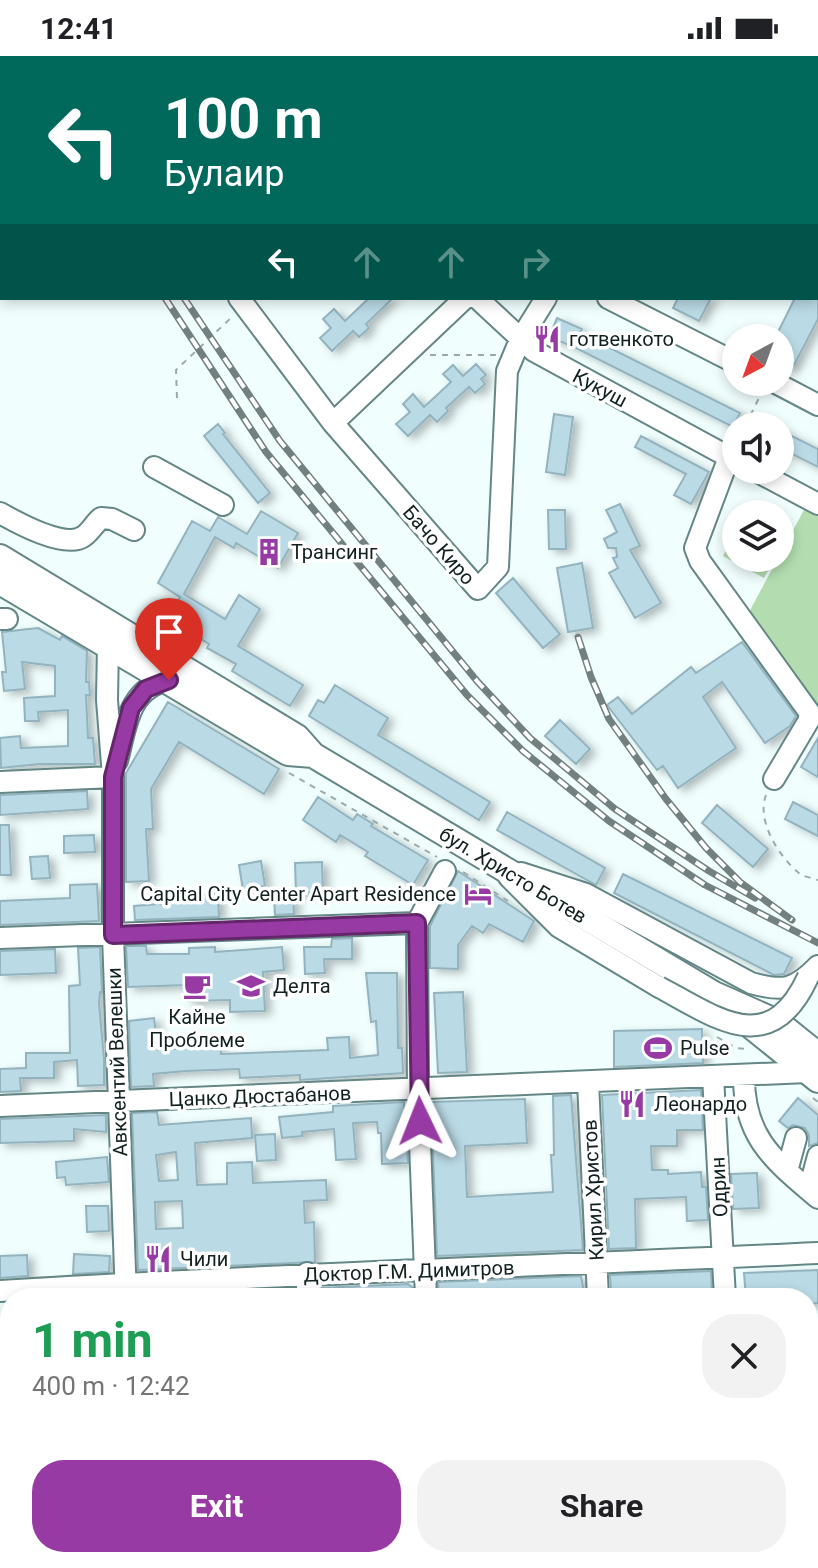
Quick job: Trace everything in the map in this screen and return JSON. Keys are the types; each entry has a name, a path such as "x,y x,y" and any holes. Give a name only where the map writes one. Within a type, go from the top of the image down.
{"main road":[{"name":"бул. Христо Ботев","path":"0,557 110,633 169,680 288,753 313,755"},
{"name":"бул. Христо Ботев","path":"0,582 110,633 297,737 313,755 714,994 767,1041 815,1069"}],"street":[{"path":"333,423 463,300"},
{"name":"Кукуш","path":"479,300 517,348 545,357 722,454"},
{"path":"517,348 545,300"},
{"path":"612,300 722,356"},
{"name":"Бачо Киро","path":"246,301 333,423 478,589 498,567 507,371 517,348"},
{"path":"791,396 818,405"},
{"path":"154,467 223,505"},
{"path":"722,483 695,553 810,714 774,779"},
{"path":"780,484 818,504"},
{"path":"0,513 33,532 45,535 78,539 101,518 112,519 134,530"},
{"name":"Авксентий Велешки","path":"110,633 107,700 113,777 113,935 126,1288"},
{"name":"Авксентий Велешки","path":"113,777 131,708 146,689 169,680"},
{"path":"0,782 113,777"},
{"path":"426,1288 418,1091 417,923 447,866"},
{"path":"501,868 586,894 763,987 798,985 813,971"},
{"path":"501,868 559,927 723,1022 746,1026 768,1022 788,1010 798,999 813,971"},
{"path":"0,938 417,923"},
{"name":"Цанко Дюстабанов","path":"0,1106 418,1091 815,1069"},
{"path":"744,1075 748,1119 761,1142 806,1187"},
{"name":"Одрин","path":"713,1076 724,1288"},
{"name":"Кирил Христов","path":"588,1082 597,1288"},
{"path":"806,1187 807,1147"},
{"path":"806,1187 807,1147"},
{"name":"Доктор Г.М. Димитров","path":"156,1288 307,1273 425,1272 818,1253"},
{"path":"307,1273 307,1288"}],"path":[{"path":"177,398 176,370 246,301"},
{"path":"404,355 517,348"},
{"path":"283,770 511,902"},
{"path":"774,779 762,808 775,846 800,874 818,880"},
{"path":"737,1041 736,1048 754,1049"}],"green space":[{"path":"805,508 818,515 818,708 749,612 771,572 794,572 794,528"},
{"path":"753,572 767,572 764,578"}],"building":[{"path":"367,300 391,300 366,324 369,328 359,337 353,331 332,351 320,338 331,328 323,319 334,309 345,321"},
{"path":"677,300 710,300 699,321 673,308"},
{"path":"794,300 818,300 818,319 794,365 794,324 782,324"},
{"path":"557,318 582,329 580,333 738,412 722,412 722,421 549,337"},
{"path":"476,364 486,375 481,379 485,384 475,393 469,387 446,408 448,411 437,422 430,415 408,436 396,424 410,412 403,404 413,394 424,407 451,382 443,374 453,365 463,376"},
{"path":"554,414 573,417 565,475 546,472"},
{"path":"218,424 270,493 258,503 204,436"},
{"path":"641,436 709,472 691,504 674,495 686,474 635,447"},
{"path":"794,437 818,449 818,467 794,455"},
{"path":"620,504 640,546 630,550 661,603 635,618 609,573 618,568 613,558 617,557 616,548 608,548 604,539 617,532 606,510"},
{"path":"548,510 565,510 566,549 549,549"},
{"path":"261,511 298,533 278,568 236,543 234,548 215,537 184,594 225,619 239,595 260,609 238,646 303,685 290,706 232,671 236,664 207,648 209,644 167,618 180,597 158,583 192,521 210,531 218,517 247,534"},
{"path":"582,563 593,628 568,632 557,568"},
{"path":"513,578 560,634 543,648 496,593"},
{"path":"38,628 60,640 62,636 87,651 86,682 89,682 90,695 86,695 88,738 93,738 95,764 1,768 0,738 20,736 21,748 68,746 68,710 38,712 39,721 25,721 24,698 55,696 55,666 22,662 25,689 4,691 2,672 6,672 2,632"},
{"path":"742,642 796,716 790,726 765,743 722,682 703,697 736,748 678,788 663,766 657,770 607,705 618,697 632,714 691,667 696,673"},
{"path":"335,685 388,718 378,735 490,802 479,820 309,716 318,700 324,703"},
{"path":"168,702 279,769 264,794 179,742 151,789 153,829 146,829 149,881 126,882 126,773"},
{"path":"560,720 590,749 576,764 545,736"},
{"path":"818,738 818,777 801,767"},
{"path":"87,791 88,809 0,815 0,795"},
{"path":"318,797 353,820 357,814 373,824 371,826 428,860 413,885 365,856 368,852 340,835 336,842 303,820"},
{"path":"793,802 818,815 818,836 785,819"},
{"path":"717,805 768,849 753,867 702,823"},
{"path":"507,812 605,868 596,885 497,830"},
{"path":"0,825 9,825 11,875 0,875"},
{"path":"94,835 95,852 64,853 64,836"},
{"path":"48,856 50,878 32,879 30,857"},
{"path":"261,861 265,886 243,890 239,865"},
{"path":"322,862 323,892 296,893 295,863"},
{"path":"458,871 534,921 523,942 489,924 483,933 472,926 458,945 458,969 430,968 430,926"},
{"path":"623,874 792,958 784,974 774,975 614,893"},
{"path":"97,884 99,921 0,925 0,901 70,898 70,885"},
{"path":"218,894 219,917 135,920 134,906 182,902 181,895"},
{"path":"293,897 294,914 275,915 274,898"},
{"path":"352,938 352,959 324,959 325,973 305,974 304,947 331,947 332,939"},
{"path":"126,946 146,946 147,954 189,954 189,948 215,947 215,952 282,947 284,970 263,972 265,1011 230,1012 230,1000 188,1001 187,985 128,987"},
{"path":"100,947 102,992 99,1003 104,1085 78,1086 77,1060 54,1062 54,1078 20,1078 21,1091 0,1092 0,1069 26,1068 26,1053 70,1053 69,986 80,985 78,948"},
{"path":"55,949 56,973 0,975 0,951"},
{"path":"366,973 397,973 398,1048 402,1048 403,1073 300,1080 300,1075 240,1078 239,1069 186,1071 153,1074 154,1086 131,1087 129,1021 154,1018 158,1050 221,1046 221,1054 328,1050 327,1038 349,1037 350,1058 378,1055 376,1021 371,1022"},
{"path":"463,992 467,1072 438,1073 434,993"},
{"name":"Pulse","path":"702,1029 703,1063 614,1067 614,1031"},
{"path":"701,1090 703,1130 677,1130 677,1146 651,1146 652,1170 668,1170 668,1174 701,1172 702,1187 706,1187 708,1220 687,1221 686,1197 635,1199 636,1248 609,1249 602,1095"},
{"path":"571,1095 583,1250 437,1256 431,1102 525,1099 527,1143 465,1146 467,1197 553,1192 553,1096"},
{"path":"798,1098 818,1115 818,1143 809,1146 805,1128 793,1125 788,1128 779,1121"},
{"path":"404,1102 408,1163 382,1164 381,1133 378,1133 377,1122 353,1123 356,1159 336,1160 334,1129 302,1132 302,1136 282,1138 279,1117 333,1112 333,1106"},
{"path":"157,1112 159,1125 251,1118 252,1138 195,1143 197,1185 227,1184 227,1163 252,1162 253,1183 326,1180 327,1200 304,1201 305,1223 314,1222 315,1262 138,1270 132,1113","holes":["176,1152 178,1180 159,1181 156,1155","182,1201 183,1228 156,1229 155,1202"]},
{"path":"106,1115 106,1132 74,1129 74,1141 0,1143 0,1119"},
{"path":"275,1134 276,1160 257,1161 255,1135"},
{"path":"107,1157 109,1182 66,1185 65,1177 57,1178 56,1162"},
{"path":"757,1173 759,1208 733,1209 731,1174"},
{"path":"86,1206 108,1206 109,1231 87,1232"},
{"path":"74,1254 110,1256 109,1272 73,1274"},
{"path":"27,1255 28,1276 0,1278 0,1256"},
{"path":"818,1270 818,1288 745,1288 744,1273"},
{"path":"711,1271 712,1288 611,1288 610,1275"},
{"path":"581,1276 583,1288 438,1288 438,1282"},
{"path":"408,1284 413,1288 320,1288"}],"railway":[{"path":"166,300 266,452 467,695 523,751 609,821 705,885 818,943"},
{"path":"185,300 280,441 477,681 530,738 615,809 755,898"},
{"path":"578,637 609,719 666,799 706,848 740,882 792,920"}],"place":[{"name":"готвенкото","path":"547,339"},
{"name":"Трансинг","path":"269,552"},
{"name":"Capital City Center Apart Residence","path":"478,894"},
{"name":"Кайне Проблеме","path":"197,986"},
{"name":"Делта","path":"251,986"},
{"name":"Pulse","path":"658,1048"},
{"name":"Леонардо","path":"632,1104"},
{"name":"Чили","path":"158,1259"}],"route":[{"path":"169,680 146,689 131,708 113,777 113,935 417,923 420,1121"}]}
